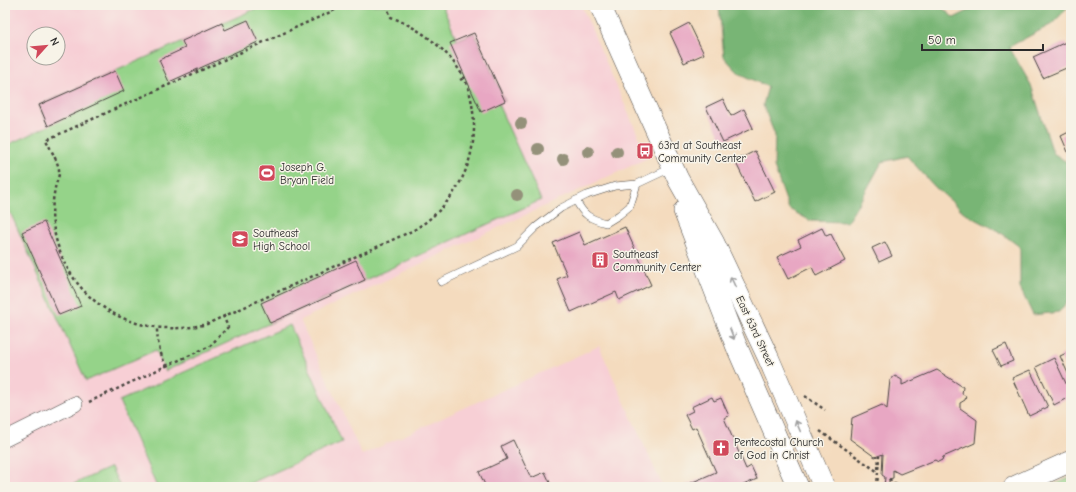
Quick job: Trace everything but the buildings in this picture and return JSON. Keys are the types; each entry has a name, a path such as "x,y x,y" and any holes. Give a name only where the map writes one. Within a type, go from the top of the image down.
{"main road":[{"name":"East 63rd Street","path":"600,5 675,173 718,250 768,357 824,487"},
{"name":"East 63rd Street","path":"675,173 684,210 736,345 798,487"},
{"path":"1014,487 1071,461"}],"street":[{"path":"5,438 81,404"}],"lane":[{"path":"441,282 517,246 536,227 561,208 586,195 615,186 637,184 675,173"},
{"path":"576,200 580,209 592,220 606,222 630,206 637,184"}],"path":[{"path":"346,5 46,140 60,170 52,206 54,234 60,252 72,275 92,298 105,309 131,322 157,328 172,329 212,322 412,231 423,225 445,205 463,178 472,151 474,136 474,113 471,97 464,78 439,46 409,24 391,17 386,5"},
{"path":"460,80 464,78"},
{"path":"81,404 210,346 228,327 223,316"},
{"path":"157,328 157,341 166,366"},
{"path":"805,396 825,410"},
{"path":"820,431 878,472"},
{"path":"877,487 879,456"},
{"path":"889,479 900,487"}],"shaded area":[{"name":"Southeast High School","path":"5,5 581,5 648,158 300,320 362,455 599,346 663,487 5,487"}],"green space":[{"name":"Joseph G. Bryan Field","path":"264,5 442,5 457,40 474,33 505,101 498,104 541,200 165,371 156,350 86,381 5,201 5,146 48,126 39,105"},
{"path":"715,5 939,5 954,18 980,5 1070,5 1052,24 1009,47 1031,85 1053,153 1071,165 1071,297 1059,312 1033,315 1020,288 1020,247 1000,232 966,214 935,187 907,156 882,162 847,222 811,221 789,209 774,167 775,135 763,105 768,87 739,73 724,57 719,6"},
{"path":"290,325 342,442 242,487 157,487 119,401"},
{"path":"111,467 120,487 67,487"},
{"path":"1071,477 1071,487 1050,487"}],"place":[{"name":"63rd at Southeast Community Center","path":"645,151"},
{"name":"Joseph G. Bryan Field","path":"267,173"},
{"name":"Southeast High School","path":"240,239"},
{"name":"Southeast Community Center","path":"600,260"},
{"name":"Pentecostal Church of God in Christ","path":"721,448"}]}
